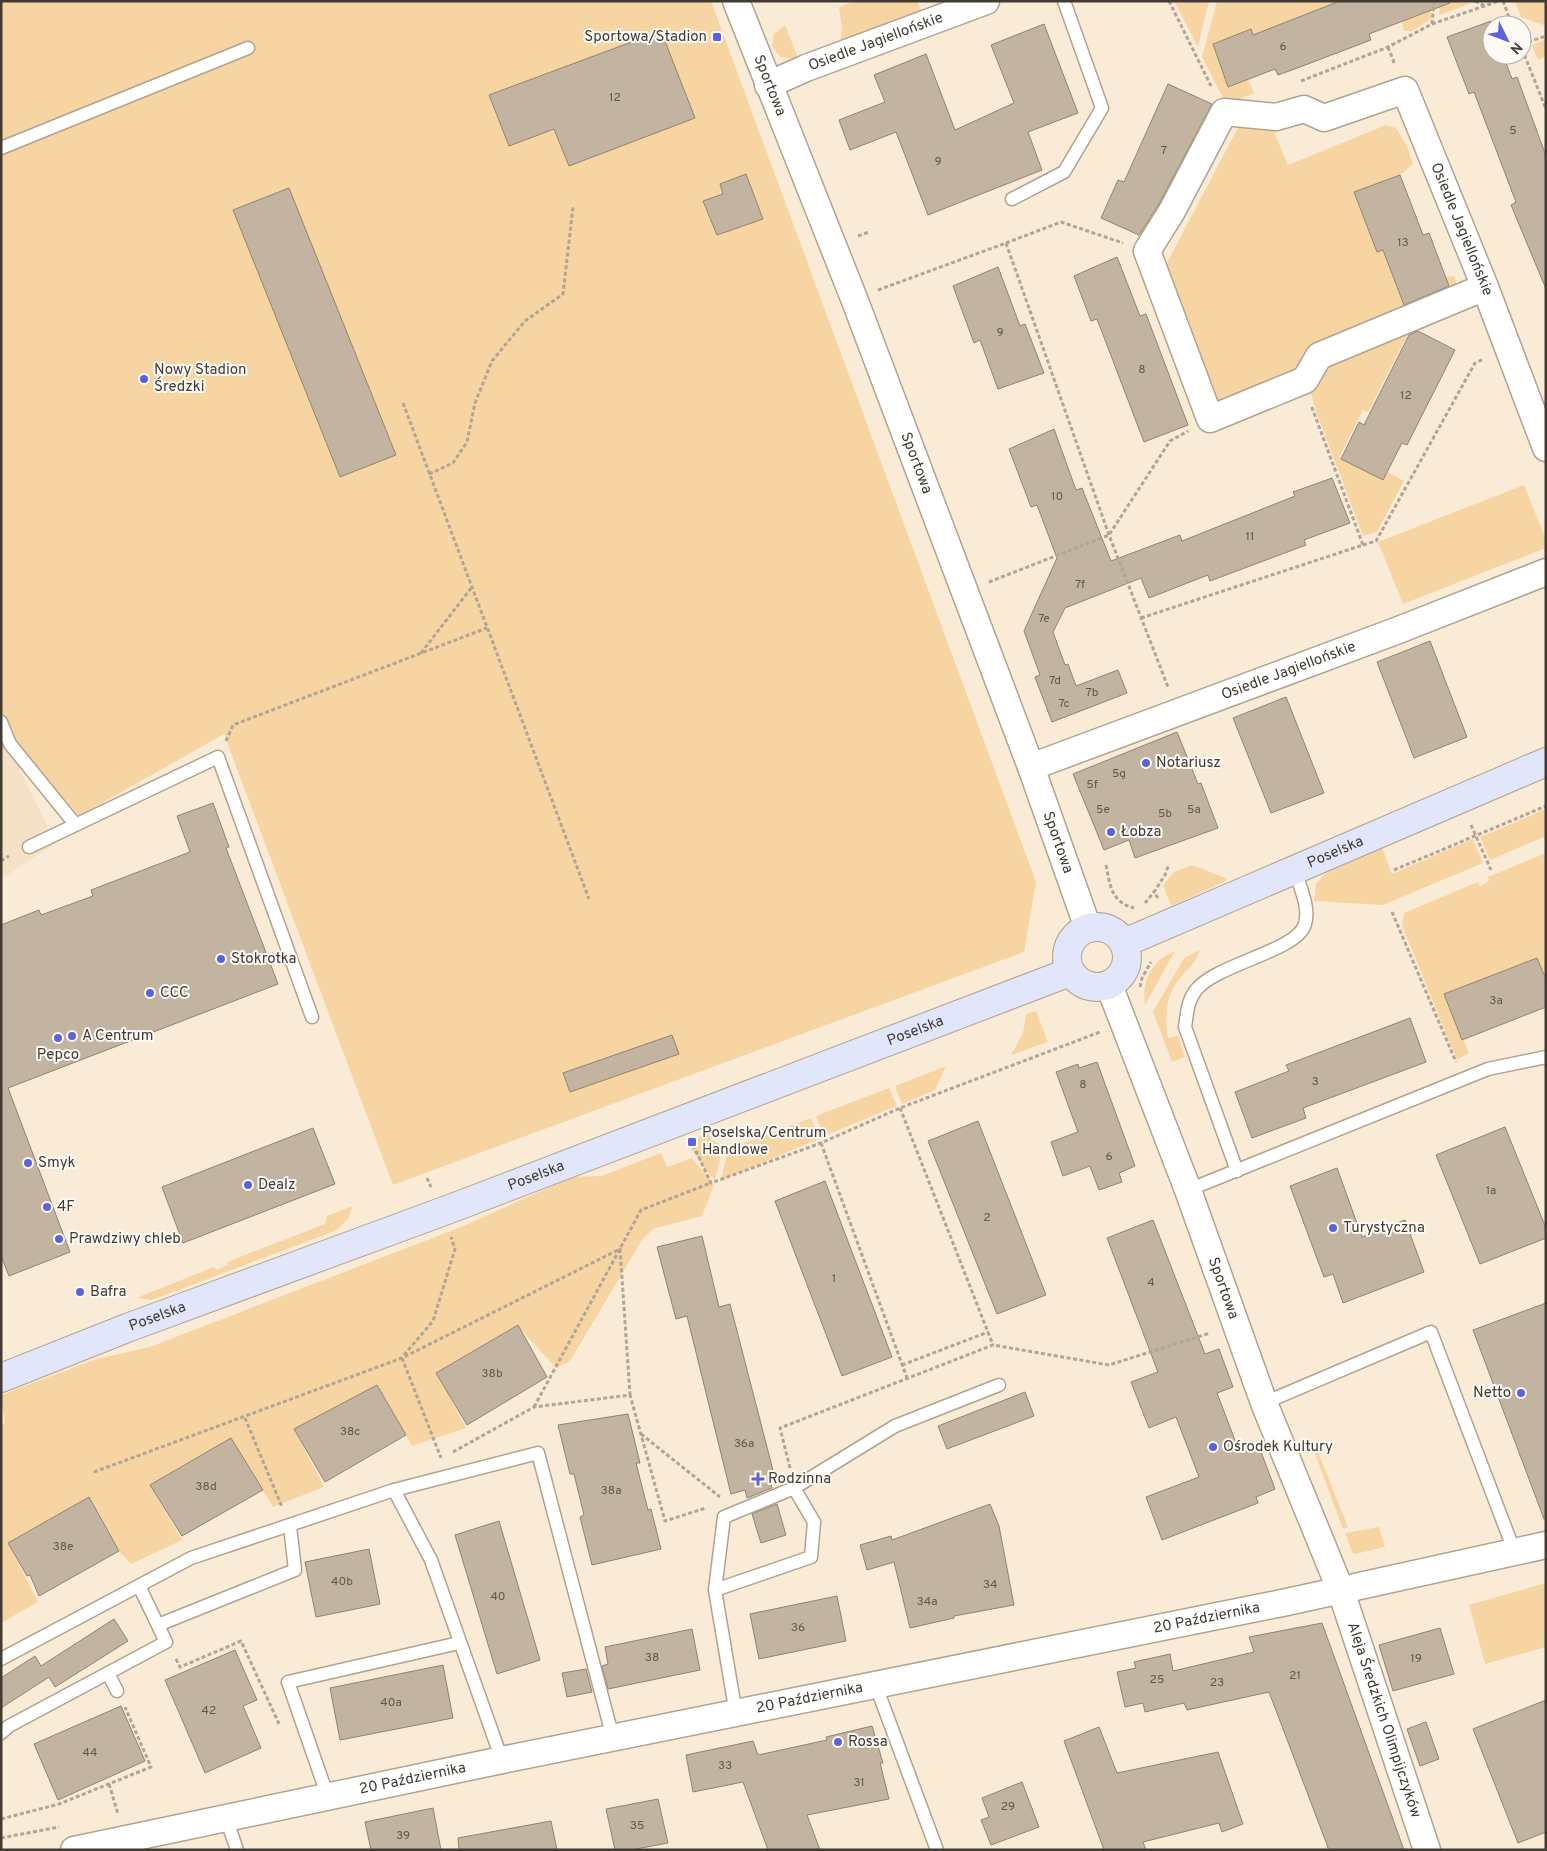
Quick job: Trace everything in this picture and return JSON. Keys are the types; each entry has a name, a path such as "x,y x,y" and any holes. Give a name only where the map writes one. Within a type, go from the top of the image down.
{"street":[{"name":"Sportowa","path":"736,1 855,301 1031,767 1088,928"},
{"name":"Osiedle Jagiellońskie","path":"768,85 806,68 986,1"},
{"name":"Osiedle Jagiellońskie","path":"1224,112 1276,117 1304,110 1324,118 1405,90 1485,287 1546,448"},
{"path":"1224,112 1172,211 1147,252 1210,419 1305,380 1319,356 1485,287"},
{"name":"Osiedle Jagiellońskie","path":"1031,767 1387,635 1546,572"},
{"name":"Poselska","path":"1124,943 1296,871 1546,762"},
{"path":"1098,926 1109,929 1118,935 1124,943 1128,955 1126,968 1119,978 1109,985 1098,988 1087,986 1077,980 1070,972 1066,959 1068,946 1076,934 1088,928 1098,926"},
{"name":"Poselska","path":"3,1371 127,1328 455,1207 1070,972"},
{"name":"Sportowa","path":"1109,985 1188,1190 1264,1403 1341,1591"},
{"name":"20 Października","path":"74,1850 502,1760 1341,1591 1546,1545"},
{"name":"Aleja Średzkich Olimpijczyków","path":"1341,1591 1426,1850"}],"lane":[{"path":"1012,199 1064,172 1102,108 1064,1"},
{"path":"1,148 248,48"},
{"path":"1,722 10,744 75,824"},
{"path":"28,847 218,757 312,1017"},
{"path":"1237,1171 1185,1027 1188,1005 1195,991 1211,977 1291,941 1305,925 1306,909 1296,871"},
{"path":"1188,1190 1488,1069 1546,1057"},
{"path":"1264,1403 1431,1332 1515,1553"},
{"path":"736,1714 715,1590 724,1517 794,1488 895,1426 999,1386"},
{"path":"1,1659 191,1558 394,1490 538,1453 613,1738"},
{"path":"715,1590 811,1557 814,1522 794,1488"},
{"path":"394,1490 431,1560 502,1760"},
{"path":"158,1625 295,1570 290,1526"},
{"path":"1,1733 9,1726 166,1642 138,1586"},
{"path":"328,1797 288,1682 459,1643"},
{"path":"108,1673 120,1697"},
{"path":"876,1686 937,1850"},
{"path":"226,1818 237,1850"}],"path":[{"path":"1169,1 1224,112"},
{"path":"1432,24 1434,1"},
{"path":"1475,1 1485,6"},
{"path":"1297,83 1388,47 1432,24 1499,1"},
{"path":"1503,1 1508,15"},
{"path":"1532,41 1546,36"},
{"path":"1528,65 1546,109"},
{"path":"429,474 453,463 467,442 475,402 492,361 525,321 563,294 573,207"},
{"path":"855,301 889,285 1061,222 1147,252"},
{"path":"1006,243 1109,535 1178,712"},
{"path":"1141,618 1376,541 1475,362 1508,348"},
{"path":"1305,380 1312,412 1364,544"},
{"path":"403,403 589,899"},
{"path":"964,592 1109,535 1170,441 1210,419"},
{"path":"420,654 472,587"},
{"path":"218,757 233,725 487,628"},
{"path":"1394,870 1546,806"},
{"path":"1470,822 1491,870"},
{"path":"1,861 9,856"},
{"path":"1106,865 1111,891 1123,904 1139,909 1154,892 1165,875 1169,864"},
{"path":"1154,892 1158,900"},
{"path":"1392,912 1463,1079"},
{"path":"1138,993 1142,978 1150,963 1156,958"},
{"path":"534,1407 641,1210 821,1143 900,1108 1105,1030"},
{"path":"900,1108 993,1345"},
{"path":"692,1142 711,1183"},
{"path":"821,1143 907,1378"},
{"path":"402,1358 433,1321 456,1249"},
{"path":"94,1472 245,1418 402,1358 620,1249"},
{"path":"620,1249 630,1395 665,1521 708,1508"},
{"path":"794,1488 780,1428 993,1345 1110,1365 1236,1324"},
{"path":"902,1365 988,1332"},
{"path":"402,1358 442,1459 534,1407 630,1395"},
{"path":"245,1418 290,1526"},
{"path":"641,1434 726,1502"},
{"path":"165,1638 180,1667 240,1641 282,1730"},
{"path":"1,1819 59,1804 151,1767 120,1697"},
{"path":"109,1784 118,1814"}],"shaded area":[{"path":"1,1 711,1 1036,882 1024,952 393,1185 224,734 79,816 1,724"},
{"path":"855,1 917,1 921,11 840,42 842,30 839,7"},
{"path":"1174,1 1209,1 1198,47"},
{"path":"1217,1 1340,1 1253,35 1251,29 1213,44 1228,87 1248,80 1254,93 1229,104 1225,102 1202,57"},
{"path":"1425,1 1430,1 1431,19 1412,31 1404,31 1402,21 1429,11"},
{"path":"1440,1 1472,3 1439,15"},
{"path":"1515,1 1546,1 1546,26 1532,21 1532,15 1520,15"},
{"path":"785,25 797,59 780,57 772,46 774,34"},
{"path":"1546,39 1546,59 1545,57 1538,60 1532,45"},
{"path":"1241,122 1273,129 1288,165 1386,125 1396,128 1407,146 1413,164 1400,175 1355,192 1377,252 1383,250 1405,307 1450,290 1444,277 1454,276 1459,290 1301,372 1217,408 1161,274"},
{"path":"1411,328 1368,412 1363,410 1339,457 1383,480 1388,472 1404,481 1377,532 1363,536 1316,411 1310,389 1322,364"},
{"path":"1524,485 1546,540 1546,548 1403,604 1378,542"},
{"path":"1,732 56,843 1,879"},
{"path":"1546,809 1546,836 1490,860 1480,837"},
{"path":"1473,839 1483,863 1383,905 1314,901 1316,884 1325,874 1382,848 1392,874"},
{"path":"1546,853 1546,970 1543,971 1537,958 1444,994 1469,1053 1457,1060 1402,926 1404,913 1478,882 1480,886 1489,881 1488,877"},
{"path":"1192,865 1226,878 1226,881 1171,906 1163,885 1174,872"},
{"path":"1200,950 1194,963 1175,985 1167,1006 1168,1038 1178,1036 1185,1057 1172,1062 1153,1012 1184,958"},
{"path":"1175,951 1145,1005 1145,987 1150,972 1154,965"},
{"path":"1036,1011 1048,1042 1011,1055 1023,1033 1026,1014"},
{"path":"946,1066 935,1090 902,1104 895,1086"},
{"path":"889,1088 897,1106 824,1136 816,1116"},
{"path":"811,1118 819,1139 721,1180 728,1150 726,1147 731,1148"},
{"path":"706,1130 712,1140 723,1146 715,1181 690,1148"},
{"path":"661,1153 667,1167 692,1158 714,1185 702,1216 653,1229 642,1240 570,1361 556,1368 517,1325 437,1373 466,1428 412,1446 377,1385 294,1429 324,1487 273,1507 231,1438 150,1485 182,1540 131,1564 119,1551 88,1497 8,1543 38,1602 1,1623 1,1425 5,1423 1,1395 96,1359 150,1347 461,1227 572,1177 601,1176"},
{"path":"353,1206 348,1219 335,1231 152,1300 136,1298 214,1267 216,1270 228,1265 227,1262 325,1224 327,1216"},
{"path":"1317,1449 1348,1527 1343,1529 1314,1451"},
{"path":"1379,1527 1385,1547 1355,1554 1352,1552 1345,1533"},
{"path":"1546,1583 1546,1647 1485,1664 1469,1605"}],"building":[{"path":"1340,1 1450,1 1450,3 1369,34 1371,40 1300,67 1278,75 1275,69 1228,87 1213,44 1251,29 1253,35"},
{"path":"1044,24 1078,113 1028,132 1042,170 928,215 896,132 850,150 839,120 885,102 874,75 926,54 955,130 1014,103 991,45"},
{"path":"1482,24 1482,65 1507,65 1512,79 1517,77 1546,156 1546,289 1511,205 1516,202 1474,92 1469,94 1447,37"},
{"path":"661,31 695,118 569,166 554,129 509,146 489,95"},
{"path":"1168,84 1212,104 1159,204 1139,235 1101,218 1118,180 1124,182"},
{"path":"746,174 763,219 717,235 703,201 723,194 720,184"},
{"path":"1400,175 1423,235 1429,233 1449,286 1404,305 1383,250 1377,252 1354,192"},
{"path":"289,188 396,455 340,477 233,210"},
{"path":"1117,257 1140,316 1146,314 1188,425 1144,442 1097,319 1091,321 1074,276"},
{"path":"998,267 1020,326 1025,324 1044,373 998,389 980,340 974,343 953,286"},
{"path":"1418,331 1455,350 1407,445 1402,443 1383,480 1341,459 1359,422 1364,425 1409,335"},
{"path":"1054,429 1076,490 1082,488 1111,561 1180,535 1182,541 1295,496 1293,492 1332,478 1350,523 1304,540 1306,545 1210,581 1208,575 1149,598 1141,578 1065,608 1053,632 1065,665 1068,664 1076,686 1118,670 1127,693 1052,722 1035,677 1040,675 1024,631 1057,558 1037,505 1031,507 1009,449"},
{"path":"1430,641 1467,737 1414,758 1377,662"},
{"path":"1286,697 1324,793 1271,813 1233,718"},
{"path":"1177,732 1198,784 1201,783 1218,828 1135,858 1129,840 1104,850 1073,774"},
{"name":"A Centrum","path":"213,803 229,847 226,848 278,984 8,1088 70,1252 9,1276 1,1256 1,925 39,910 41,915 93,896 91,890 190,852 177,816"},
{"path":"1537,958 1546,979 1546,1007 1462,1040 1444,994"},
{"path":"1410,1018 1426,1062 1303,1108 1306,1118 1252,1138 1235,1092 1289,1071 1286,1065"},
{"path":"672,1035 679,1054 570,1092 563,1073"},
{"path":"1097,1062 1135,1166 1119,1173 1122,1182 1099,1190 1090,1166 1063,1176 1051,1142 1078,1132 1056,1072 1078,1064 1079,1068"},
{"path":"978,1121 1046,1295 997,1314 928,1141"},
{"path":"1505,1127 1546,1228 1546,1238 1480,1264 1436,1155"},
{"name":"Dealz","path":"313,1128 335,1184 183,1243 162,1187"},
{"name":"Turystyczna","path":"1337,1168 1362,1237 1405,1220 1424,1272 1343,1303 1333,1274 1324,1277 1290,1186"},
{"path":"825,1181 892,1357 842,1376 775,1201"},
{"name":"Ośrodek Kultury","path":"1153,1220 1205,1354 1219,1349 1233,1387 1217,1393 1239,1451 1258,1444 1275,1489 1256,1497 1258,1503 1162,1540 1146,1497 1199,1477 1176,1417 1149,1428 1131,1382 1158,1372 1107,1238"},
{"path":"702,1236 719,1307 730,1304 776,1482 771,1483 772,1488 747,1498 745,1490 731,1494 687,1316 676,1319 657,1247"},
{"name":"Netto","path":"1546,1303 1546,1518 1544,1519 1473,1330"},
{"path":"518,1325 547,1377 467,1425 436,1373"},
{"path":"377,1385 406,1435 325,1482 294,1429"},
{"path":"1025,1392 1034,1416 947,1449 938,1426"},
{"path":"628,1414 640,1463 636,1463 648,1510 651,1509 661,1549 592,1565 580,1517 584,1515 574,1474 570,1474 558,1425"},
{"path":"231,1438 263,1490 182,1536 150,1485"},
{"path":"89,1497 119,1551 39,1596 30,1575 27,1576 8,1543"},
{"path":"777,1504 786,1535 761,1543 752,1514"},
{"path":"990,1504 999,1526 1014,1605 954,1616 954,1618 910,1628 894,1562 867,1570 860,1545 891,1536 892,1540"},
{"path":"499,1521 540,1660 497,1674 455,1535"},
{"path":"369,1549 380,1604 316,1617 305,1562"},
{"path":"837,1596 846,1641 759,1659 750,1614"},
{"path":"114,1619 128,1641 55,1687 49,1677 1,1708 1,1678 35,1656 41,1666"},
{"path":"1322,1623 1404,1850 1329,1850 1269,1692 1187,1710 1184,1703 1145,1712 1143,1703 1125,1707 1117,1672 1136,1668 1134,1662 1170,1654 1173,1671 1254,1652 1249,1637"},
{"path":"1440,1628 1454,1674 1393,1691 1379,1645"},
{"path":"692,1629 700,1670 608,1689 602,1666 608,1664 605,1647"},
{"path":"235,1650 257,1700 243,1706 261,1748 205,1773 165,1680"},
{"path":"443,1665 453,1718 340,1740 330,1688"},
{"path":"586,1669 592,1692 567,1697 562,1673"},
{"path":"1546,1700 1546,1832 1518,1843 1473,1729"},
{"path":"121,1706 145,1761 58,1800 34,1744"},
{"path":"1426,1722 1439,1759 1420,1766 1407,1729"},
{"path":"872,1726 883,1763 880,1763 889,1799 807,1815 820,1850 768,1850 743,1782 693,1792 686,1755 753,1741 758,1755 827,1740 826,1737"},
{"path":"1099,1727 1117,1773 1218,1752 1243,1824 1222,1832 1219,1823 1143,1842 1146,1850 1104,1850 1064,1741"},
{"path":"1022,1782 1039,1827 991,1845 981,1820 989,1817 982,1798"},
{"path":"658,1799 668,1843 631,1850 615,1850 606,1809"},
{"path":"433,1808 441,1850 371,1850 365,1822"},
{"path":"551,1821 557,1850 459,1850 458,1838"}],"place":[{"name":"Sportowa/Stadion","path":"717,37"},
{"name":"Nowy Stadion Średzki","path":"144,379"},
{"name":"Notariusz","path":"1146,763"},
{"name":"Łobza","path":"1111,832"},
{"name":"Stokrotka","path":"221,959"},
{"name":"CCC","path":"150,993"},
{"name":"A Centrum","path":"72,1036"},
{"name":"Pepco","path":"58,1038"},
{"name":"Poselska/Centrum Handlowe","path":"692,1142"},
{"name":"Smyk","path":"28,1163"},
{"name":"Dealz","path":"248,1185"},
{"name":"4F","path":"47,1207"},
{"name":"Turystyczna","path":"1333,1228"},
{"name":"Prawdziwy chleb","path":"59,1239"},
{"name":"Bafra","path":"80,1292"},
{"name":"Netto","path":"1521,1393"},
{"name":"Ośrodek Kultury","path":"1213,1447"},
{"name":"Rodzinna","path":"758,1479"},
{"name":"Rossa","path":"838,1742"}]}
